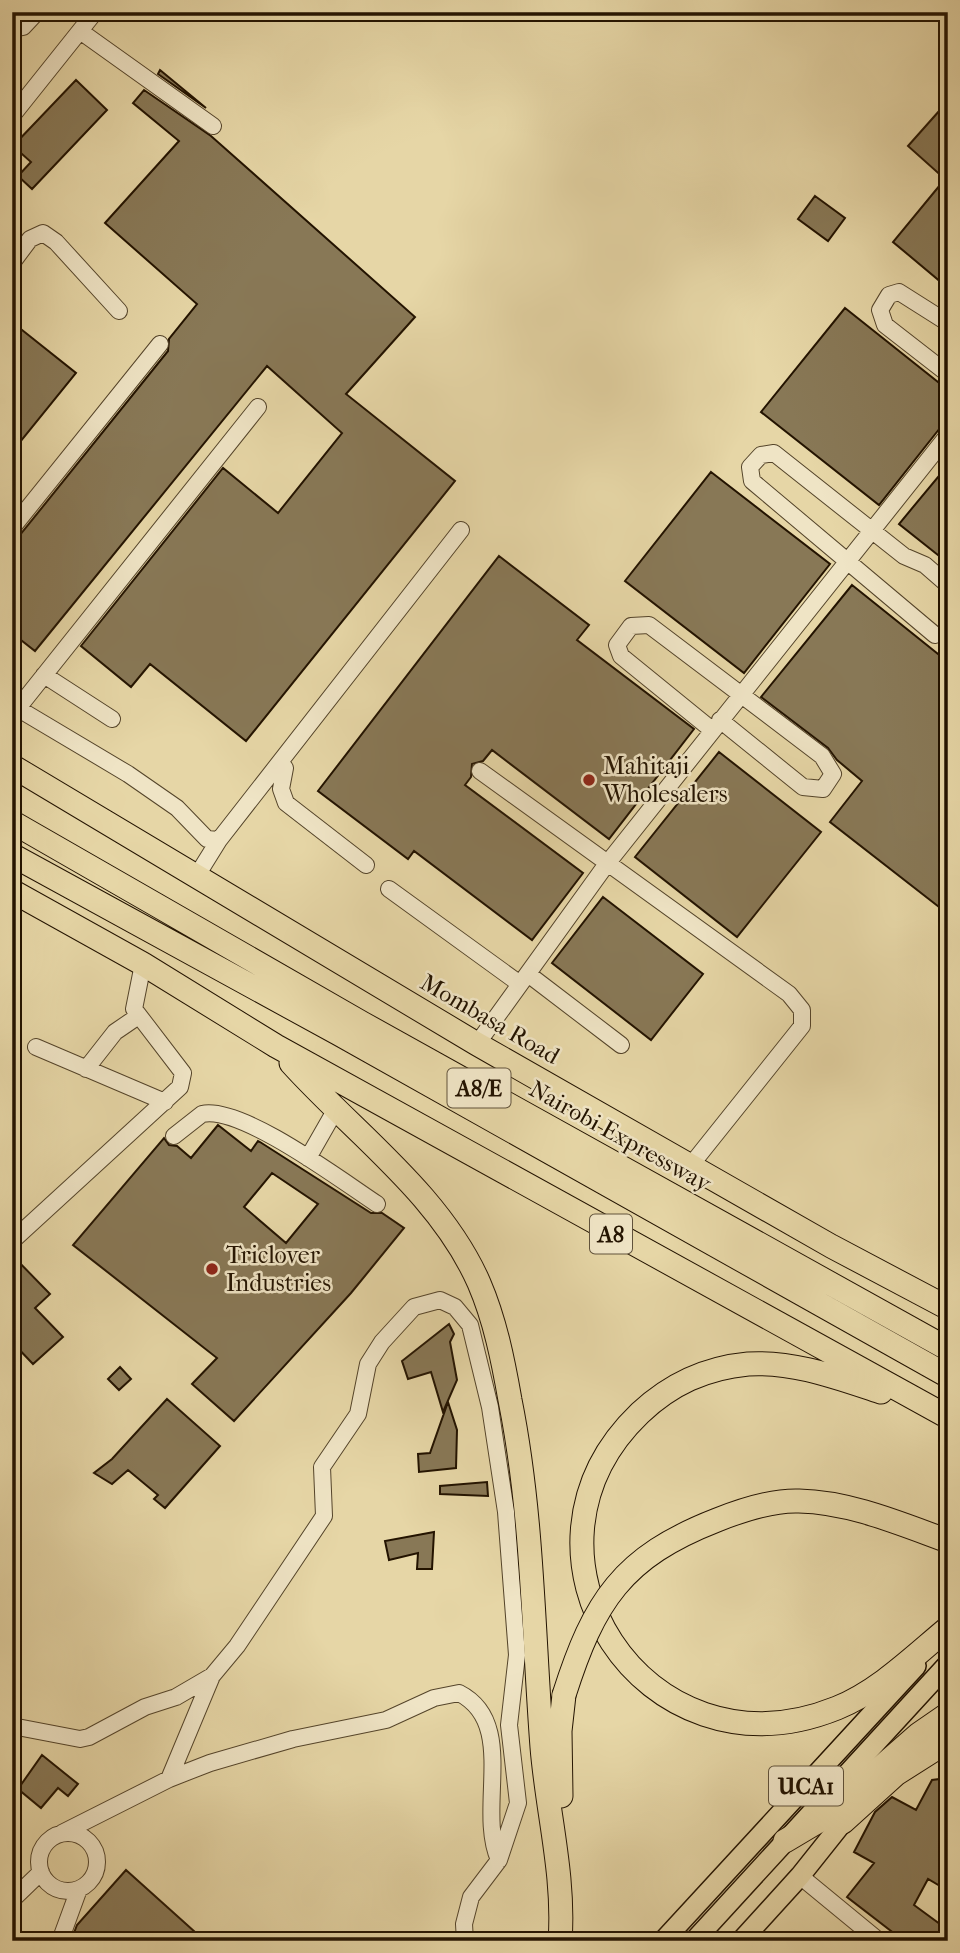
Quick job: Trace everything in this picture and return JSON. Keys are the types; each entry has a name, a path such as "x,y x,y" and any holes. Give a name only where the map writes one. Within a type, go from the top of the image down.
{"highway":[{"name":"Mombasa Road","path":"12,766 477,1044 831,1246 948,1308"},
{"name":"Nairobi Expressway","path":"12,822 362,1023 948,1349"},
{"name":"Nairobi Expressway","path":"12,855 339,1034 948,1376"},
{"name":"A8","path":"12,891 143,964 276,1046 942,1415"},
{"path":"276,1046 392,1163 457,1244 478,1282 494,1325 518,1437 528,1513 542,1745 560,1901"},
{"path":"942,1415 819,1372 790,1365 750,1364 701,1372 666,1390 633,1420 609,1450 592,1486 587,1505 584,1563 603,1627 628,1666 659,1693 682,1707 715,1719 781,1724 837,1708 885,1680 948,1630"},
{"path":"560,1941 563,1842 560,1731 564,1695 582,1640 607,1597 648,1554 691,1530 746,1508 799,1501 856,1510 948,1541"},
{"path":"785,1841 822,1819 919,1734 948,1714"},
{"path":"844,1822 896,1774 948,1741"}],"main road":[{"name":"UCA1","path":"663,1941 948,1630"},
{"name":"UCA1","path":"694,1941 948,1664"},
{"name":"UCA1","path":"750,1938 844,1822"}],"lane":[{"path":"12,29 23,27 37,12"},
{"path":"12,116 94,12"},
{"path":"80,31 213,126"},
{"path":"12,263 30,239 43,233 56,242 119,311"},
{"path":"948,323 899,292 889,295 880,310 885,325 948,374"},
{"path":"12,527 160,344"},
{"path":"219,839 207,839 177,808 128,774 15,707 44,675 258,407"},
{"path":"477,1044 606,865 948,435"},
{"path":"935,635 752,481 750,467 761,455 774,453 904,556 925,565 948,586"},
{"path":"197,877 219,839 461,530"},
{"path":"649,625 822,756 833,774 829,783 823,789 803,787 716,725 621,656 617,651 619,641 631,626 649,625"},
{"path":"44,675 112,719"},
{"path":"281,763 285,768 281,789 286,803 366,865"},
{"path":"480,771 606,865 789,994 802,1010 802,1026 691,1165"},
{"path":"389,889 621,1045"},
{"path":"12,1241 180,1087 183,1073 137,1017 134,1001 143,964"},
{"path":"86,1069 115,1032 137,1017"},
{"path":"36,1047 165,1102"},
{"path":"309,1158 336,1109"},
{"path":"174,1136 202,1114 220,1112 309,1158 377,1204"},
{"path":"169,1779 212,1676 237,1646 324,1516 323,1466 358,1414 369,1364 382,1342 414,1307 440,1300 455,1307 470,1325 485,1380 510,1545 517,1655 509,1725 518,1803 511,1832 499,1860 471,1897 464,1924 465,1941"},
{"path":"12,1726 80,1739 89,1737 145,1707 176,1697 212,1676"},
{"path":"62,1833 82,1836 94,1846 97,1868 87,1884 79,1889 61,1890 45,1880 41,1872 40,1852 48,1840 169,1779 210,1763 293,1739 386,1720 434,1698 459,1693 480,1707 491,1731 490,1825 499,1860"},
{"path":"12,1900 41,1872"},
{"path":"800,1876 879,1941"},
{"path":"60,1941 79,1889"}],"building":[{"path":"160,70 206,108 158,74"},
{"path":"76,80 107,110 32,189 18,176 31,162 13,146"},
{"path":"144,90 211,136 415,317 346,394 455,481 246,741 150,664 131,687 81,646 223,468 278,513 342,433 267,366 35,651 12,633 12,538 20,535 168,351 169,339 197,304 105,223 179,141 133,103"},
{"path":"948,101 948,288 893,242 945,179 908,146"},
{"path":"815,196 845,218 828,241 798,219"},
{"path":"845,308 948,390 948,425 940,428 879,505 761,412"},
{"path":"12,322 76,373 12,452"},
{"path":"948,465 948,563 899,524"},
{"path":"711,472 830,564 744,673 625,581"},
{"path":"499,556 589,625 577,640 694,729 609,839 492,750 483,761 472,764 471,777 465,785 583,873 532,940 414,851 408,859 318,791"},
{"path":"852,585 948,662 948,914 830,822 862,781 837,760 828,748 761,697"},
{"path":"719,752 821,832 737,937 635,857"},
{"path":"603,897 703,974 651,1040 552,963"},
{"name":"Triclover Industries","path":"218,1125 251,1151 258,1141 260,1142 371,1213 382,1213 404,1228 351,1293 234,1421 192,1384 217,1358 73,1245 164,1138 169,1145 177,1146 191,1158","holes":["272,1173 318,1204 286,1243 244,1207"]},
{"path":"12,1255 50,1294 35,1308 63,1337 33,1364 12,1342"},
{"path":"449,1324 454,1334 450,1342 457,1380 443,1412 431,1372 408,1379 402,1361"},
{"path":"120,1367 131,1379 119,1390 108,1379"},
{"path":"167,1399 220,1446 165,1508 154,1499 158,1495 128,1470 112,1484 94,1473 112,1459"},
{"path":"448,1402 457,1430 456,1468 419,1472 418,1454 430,1453"},
{"path":"487,1482 488,1496 440,1494 440,1486"},
{"path":"434,1532 432,1569 417,1569 418,1553 389,1560 385,1541"},
{"path":"42,1755 78,1784 68,1796 58,1788 41,1808 18,1789"},
{"path":"948,1778 948,1883 944,1881 940,1886 928,1879 914,1905 948,1930 948,1941 904,1941 847,1897 874,1863 854,1852 875,1812 892,1797 916,1810 932,1780"},
{"path":"126,1870 205,1941 71,1941 77,1925"}],"place":[{"name":"Mahitaji Wholesalers","path":"589,780"},
{"name":"Triclover Industries","path":"212,1269"}]}
